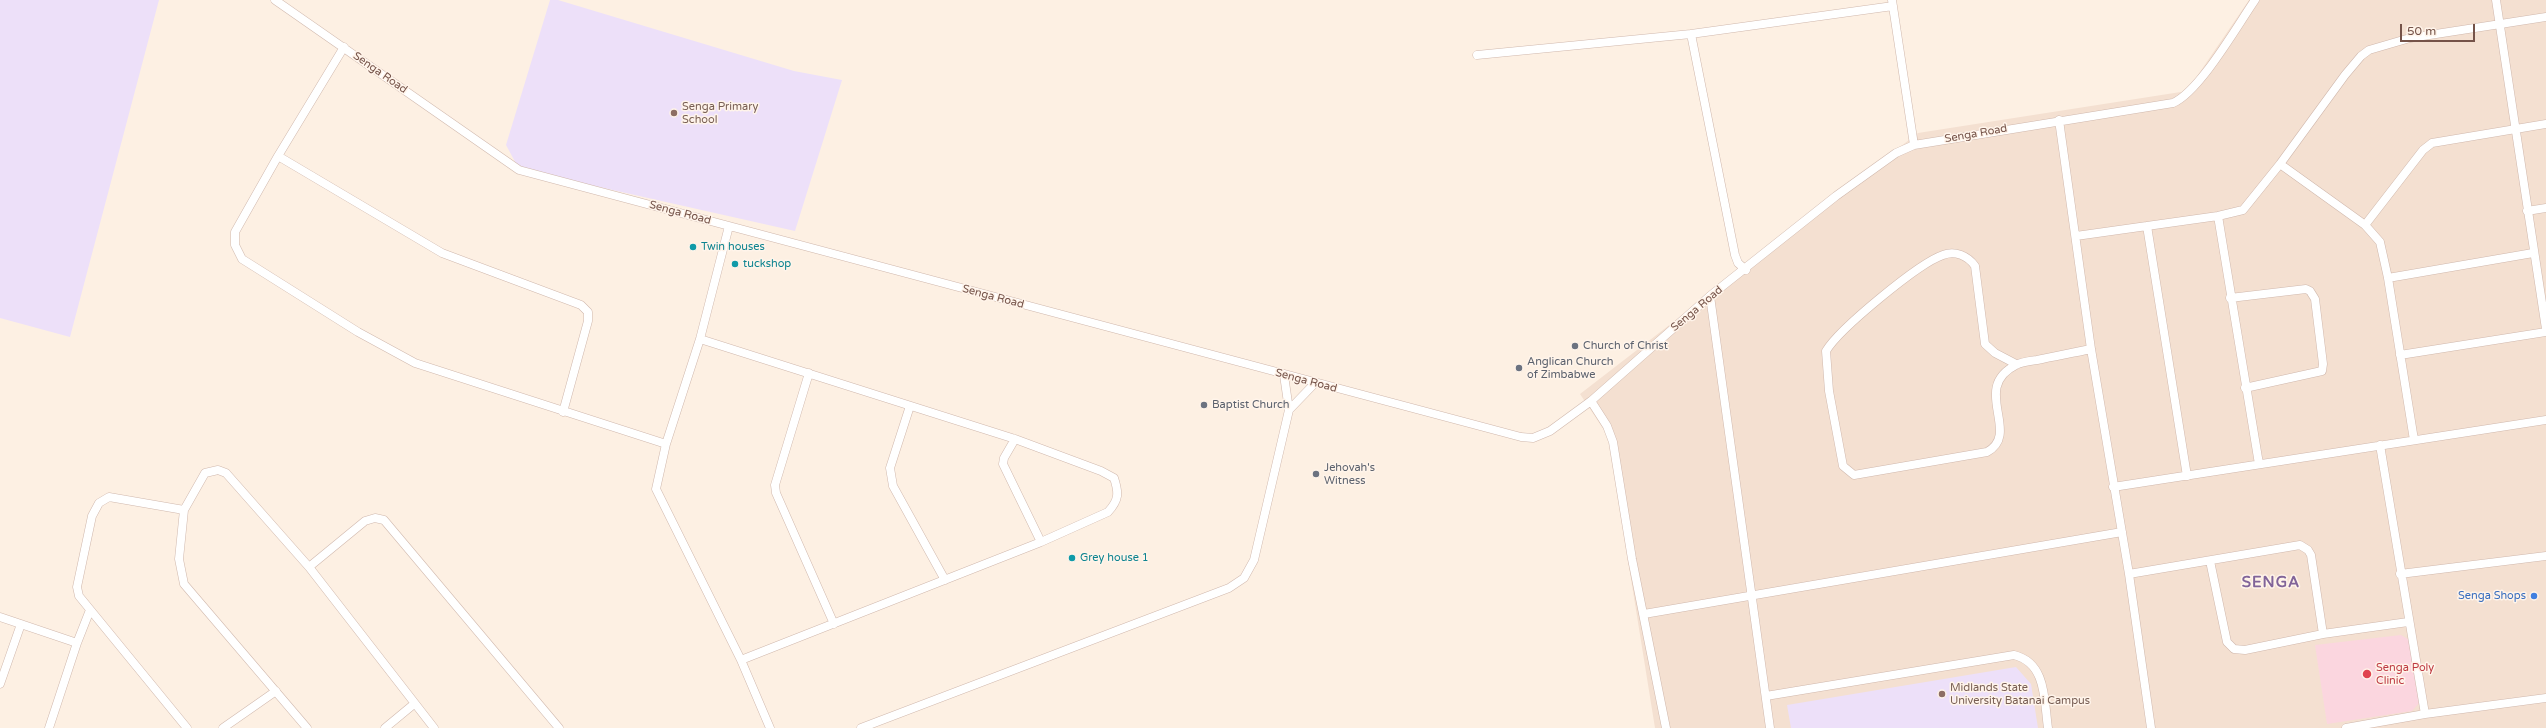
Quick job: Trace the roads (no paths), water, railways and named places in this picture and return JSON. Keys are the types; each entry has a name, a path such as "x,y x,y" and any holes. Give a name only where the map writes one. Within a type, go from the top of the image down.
{"street":[{"name":"Senga Road","path":"275,0 519,170 1284,375 1533,438 1550,431 1591,401 1710,296 1746,270 1871,169 1896,152 1914,145 2059,120 2173,103 2182,99 2198,82 2256,0"},
{"path":"2400,354 2546,331 2496,0"},
{"path":"1477,55 1691,34 1893,3 1914,145"},
{"path":"2076,236 2238,212 2246,208 2345,75 2361,56 2369,50 2410,38 2546,17"},
{"path":"1691,34 1735,255 1738,263 1746,270"},
{"path":"344,48 278,156 235,232 236,245 242,259 358,332 415,362 563,412 666,444"},
{"path":"2059,120 2092,349 2113,487 2122,532 2151,728"},
{"path":"2366,225 2423,150 2432,143 2546,124"},
{"path":"278,156 442,253 581,305 588,312 588,321 563,412"},
{"path":"2280,164 2366,225 2380,242 2388,278 2414,440"},
{"path":"2528,211 2546,208"},
{"path":"2218,216 2230,298 2259,464"},
{"path":"729,226 700,339 666,444 656,489 741,660 770,728"},
{"path":"2147,226 2187,476"},
{"path":"2388,278 2534,252"},
{"path":"2016,364 1995,353 1985,344 1974,266 1971,261 1958,254 1950,253 1938,257 1894,288 1844,328 1826,351 1829,391 1843,466 1850,474 1861,475 1974,455 1995,448 2000,434 1995,388 2001,378 2016,364 2092,349"},
{"path":"2230,298 2306,289 2310,291 2314,299 2324,364 2322,371 2245,388"},
{"path":"1710,296 1770,728"},
{"path":"700,339 1015,439 1100,471 1114,478 1119,493 1116,504 1108,512 1041,542 741,660"},
{"path":"809,373 775,485 776,493 834,624"},
{"path":"861,728 1229,588 1244,578 1254,560 1289,410 1284,375"},
{"path":"1289,410 1315,383"},
{"path":"1591,401 1607,426 1613,442 1666,728"},
{"path":"910,406 890,468 890,477 893,486 945,580"},
{"path":"2113,487 2546,420"},
{"path":"1015,439 1004,458 1003,464 1041,542"},
{"path":"2380,446 2408,622 2425,714"},
{"path":"307,728 184,584 179,559 184,510 205,473 218,470 222,471 309,567 434,728"},
{"path":"184,510 109,497 99,503 92,516 77,579 79,596 187,728"},
{"path":"309,567 365,521 375,518 384,520 559,728"},
{"path":"1644,614 1751,597 2122,532"},
{"path":"2128,574 2210,561 2296,544 2305,547 2312,561 2323,634"},
{"path":"2400,574 2546,556"},
{"path":"2210,561 2227,642 2230,647 2245,650 2323,634 2408,622"},
{"path":"49,728 76,643 90,610"},
{"path":"0,617 76,643"},
{"path":"0,684 21,624"},
{"path":"1766,696 2014,655 2023,657 2038,671 2048,728"},
{"path":"224,728 276,691"},
{"path":"2346,728 2425,714 2546,698"},
{"path":"385,728 414,704"},
{"path":"2394,719 2396,728"}],"place":[{"name":"Senga Primary School","path":"674,113"},
{"name":"Twin houses","path":"693,247"},
{"name":"tuckshop","path":"735,264"},
{"name":"Church of Christ","path":"1575,346"},
{"name":"Anglican Church of Zimbabwe","path":"1519,368"},
{"name":"Baptist Church","path":"1204,405"},
{"name":"Jehovah's Witness","path":"1316,474"},
{"name":"Grey house 1","path":"1072,558"},
{"name":"Senga Shops","path":"2534,596"},
{"name":"Senga Poly Clinic","path":"2367,674"},
{"name":"Midlands State University Batanai Campus","path":"1942,694"}],"district":[{"name":"SENGA","path":"2271,583"}]}
